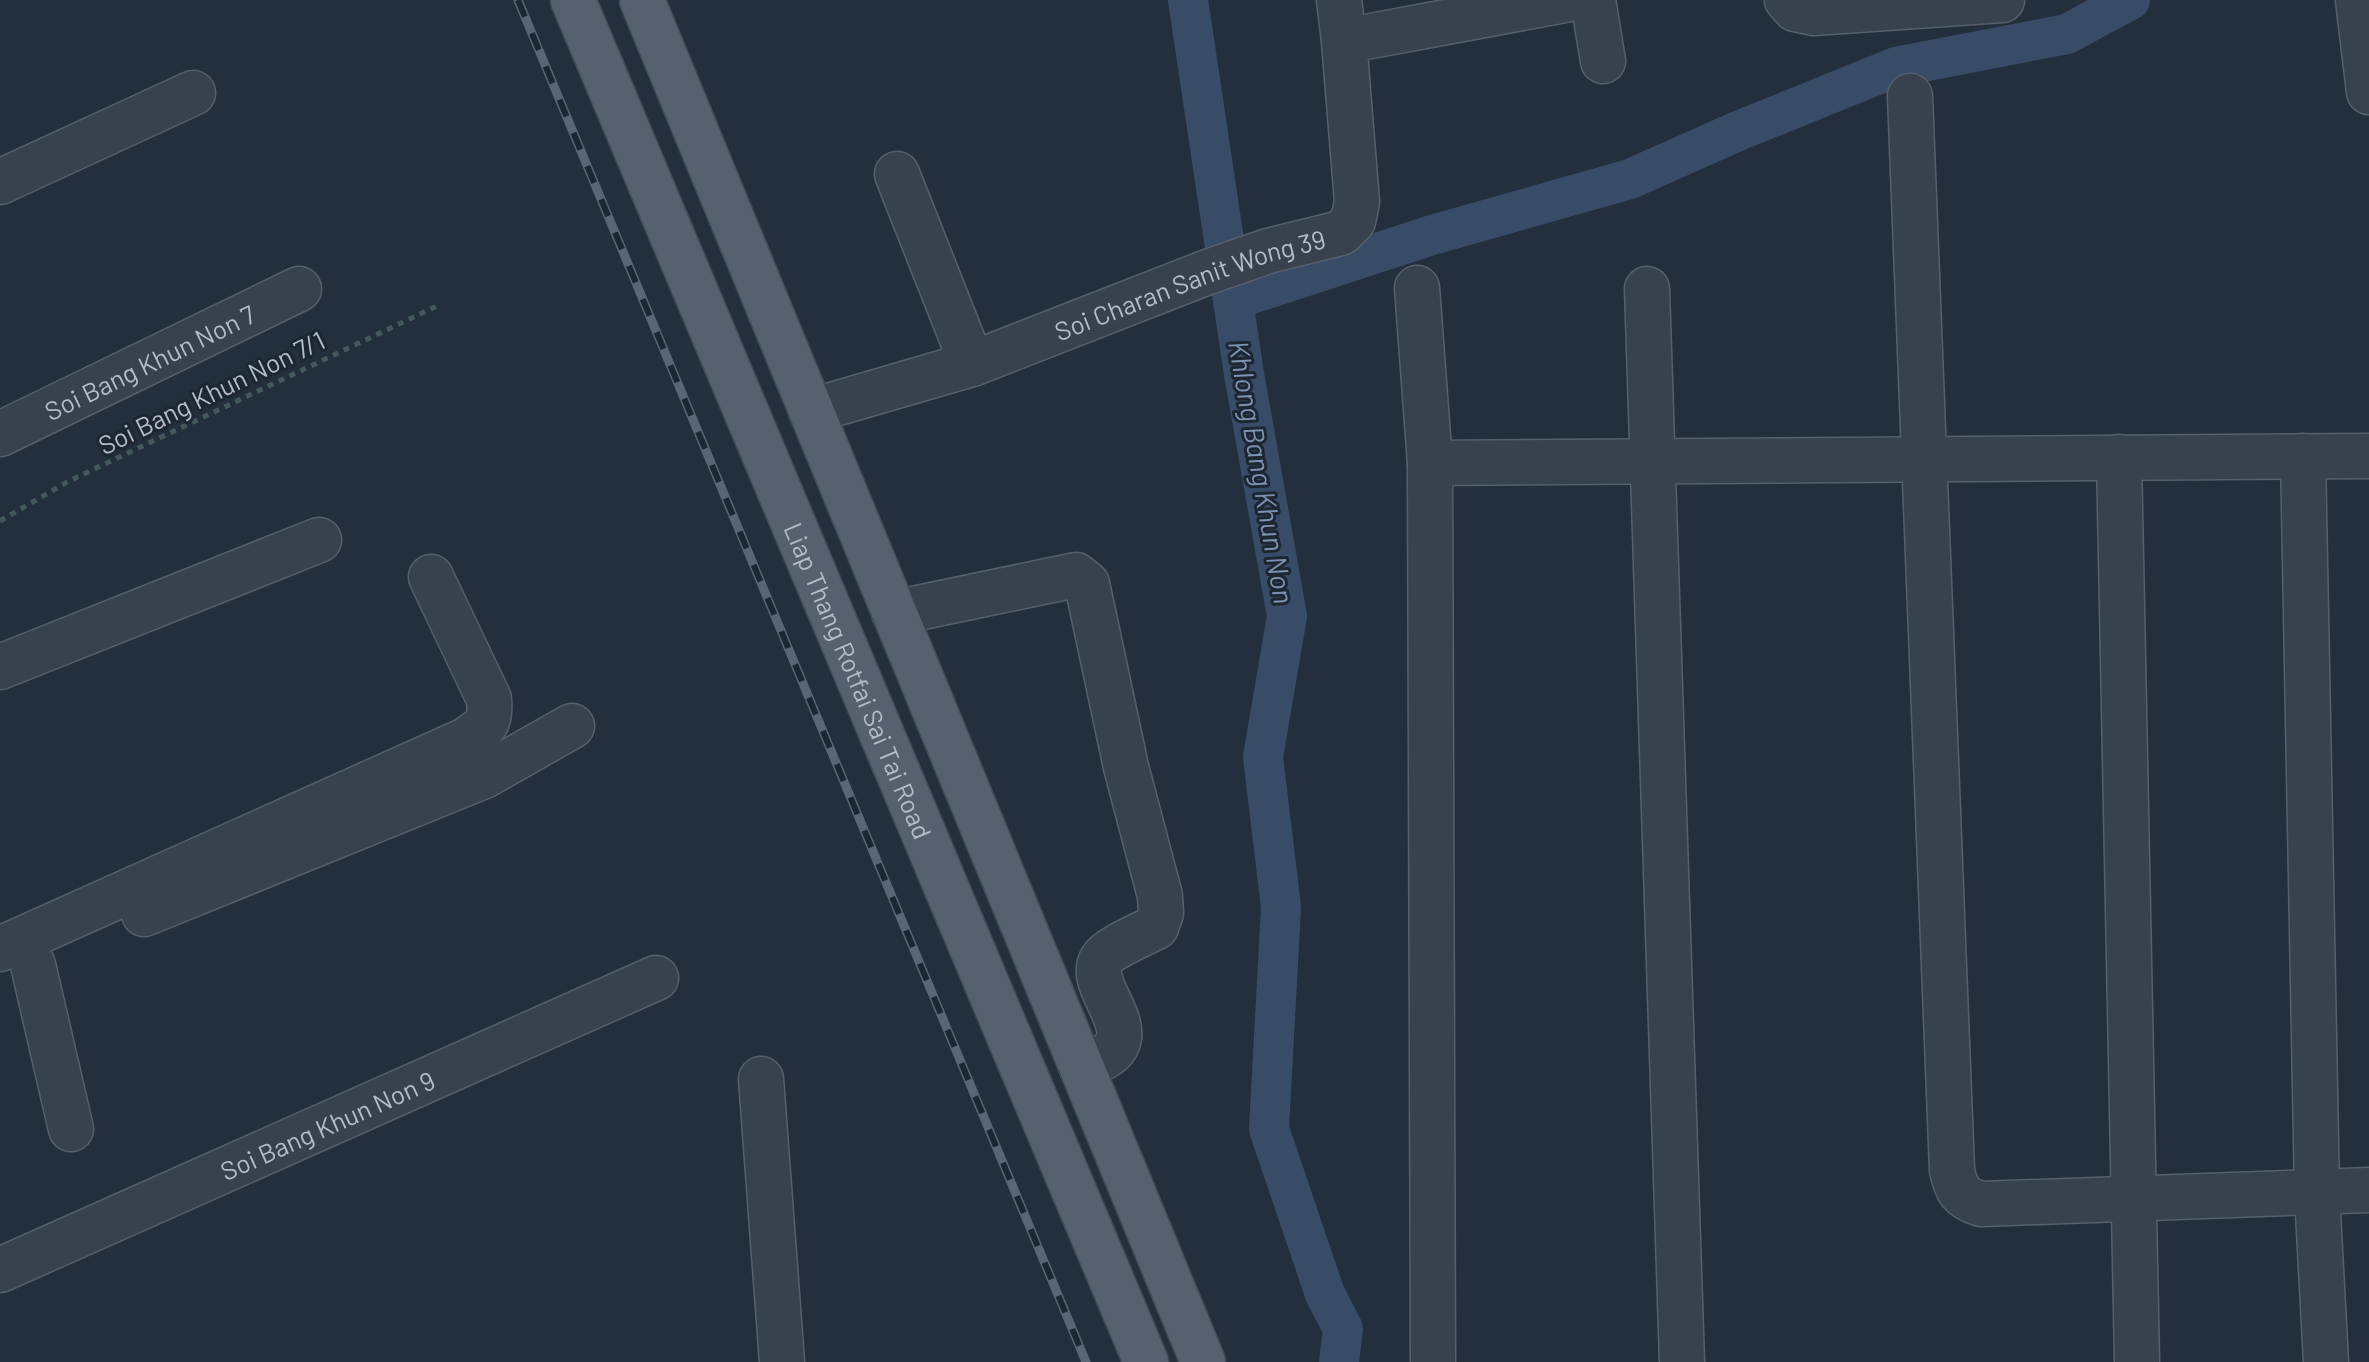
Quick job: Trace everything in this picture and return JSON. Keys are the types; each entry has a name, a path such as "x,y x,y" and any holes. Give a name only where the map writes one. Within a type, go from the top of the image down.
{"main road":[{"name":"Liap Thang Rotfai Sai Tai Road","path":"573,0 1146,1362"},
{"path":"642,0 1203,1362"}],"street":[{"path":"1342,20 1565,0"},
{"path":"1593,0 1603,61"},
{"path":"1787,0 1795,9 1814,13 2002,0"},
{"path":"2358,0 2369,92"},
{"name":"Soi Charan Sanit Wong 39","path":"811,411 972,364 1205,273 1268,251 1341,233 1353,221 1357,202 1342,20"},
{"path":"0,182 193,93"},
{"path":"1910,96 1952,1170 1956,1188 1967,1200 1981,1204 2369,1190"},
{"path":"897,174 972,364"},
{"path":"1417,288 1430,463 1433,1362"},
{"name":"Soi Bang Khun Non 7","path":"0,434 299,289"},
{"path":"1647,289 1682,1362"},
{"path":"2303,456 2317,1194 2326,1362"},
{"path":"1430,463 2369,456"},
{"path":"2119,457 2137,1362"},
{"path":"0,667 319,540"},
{"path":"894,613 1076,575 1087,584 1126,767 1160,896 1161,913 1156,927 1104,956 1099,966 1101,978 1117,1019 1119,1038 1113,1050 1100,1061 1081,1066"},
{"path":"11,964 466,740 484,727 491,717 489,699 431,577"},
{"path":"11,964 151,911 484,776 572,726"},
{"path":"11,964 71,1129"},
{"name":"Soi Bang Khun Non 9","path":"0,1270 656,978"},
{"path":"761,1079 782,1362"}],"path":[{"name":"Soi Bang Khun Non 7/1","path":"0,521 69,481 441,304"}],"waterway":[{"name":"Khlong Bang Khun Non","path":"1188,0 1244,374 1287,616 1263,757 1281,907 1269,1129 1325,1294 1343,1329 1339,1362"},
{"path":"1233,300 1432,235 1630,179 1896,67 2067,34 2130,0"}],"railway":[{"path":"518,0 1086,1362"}]}
